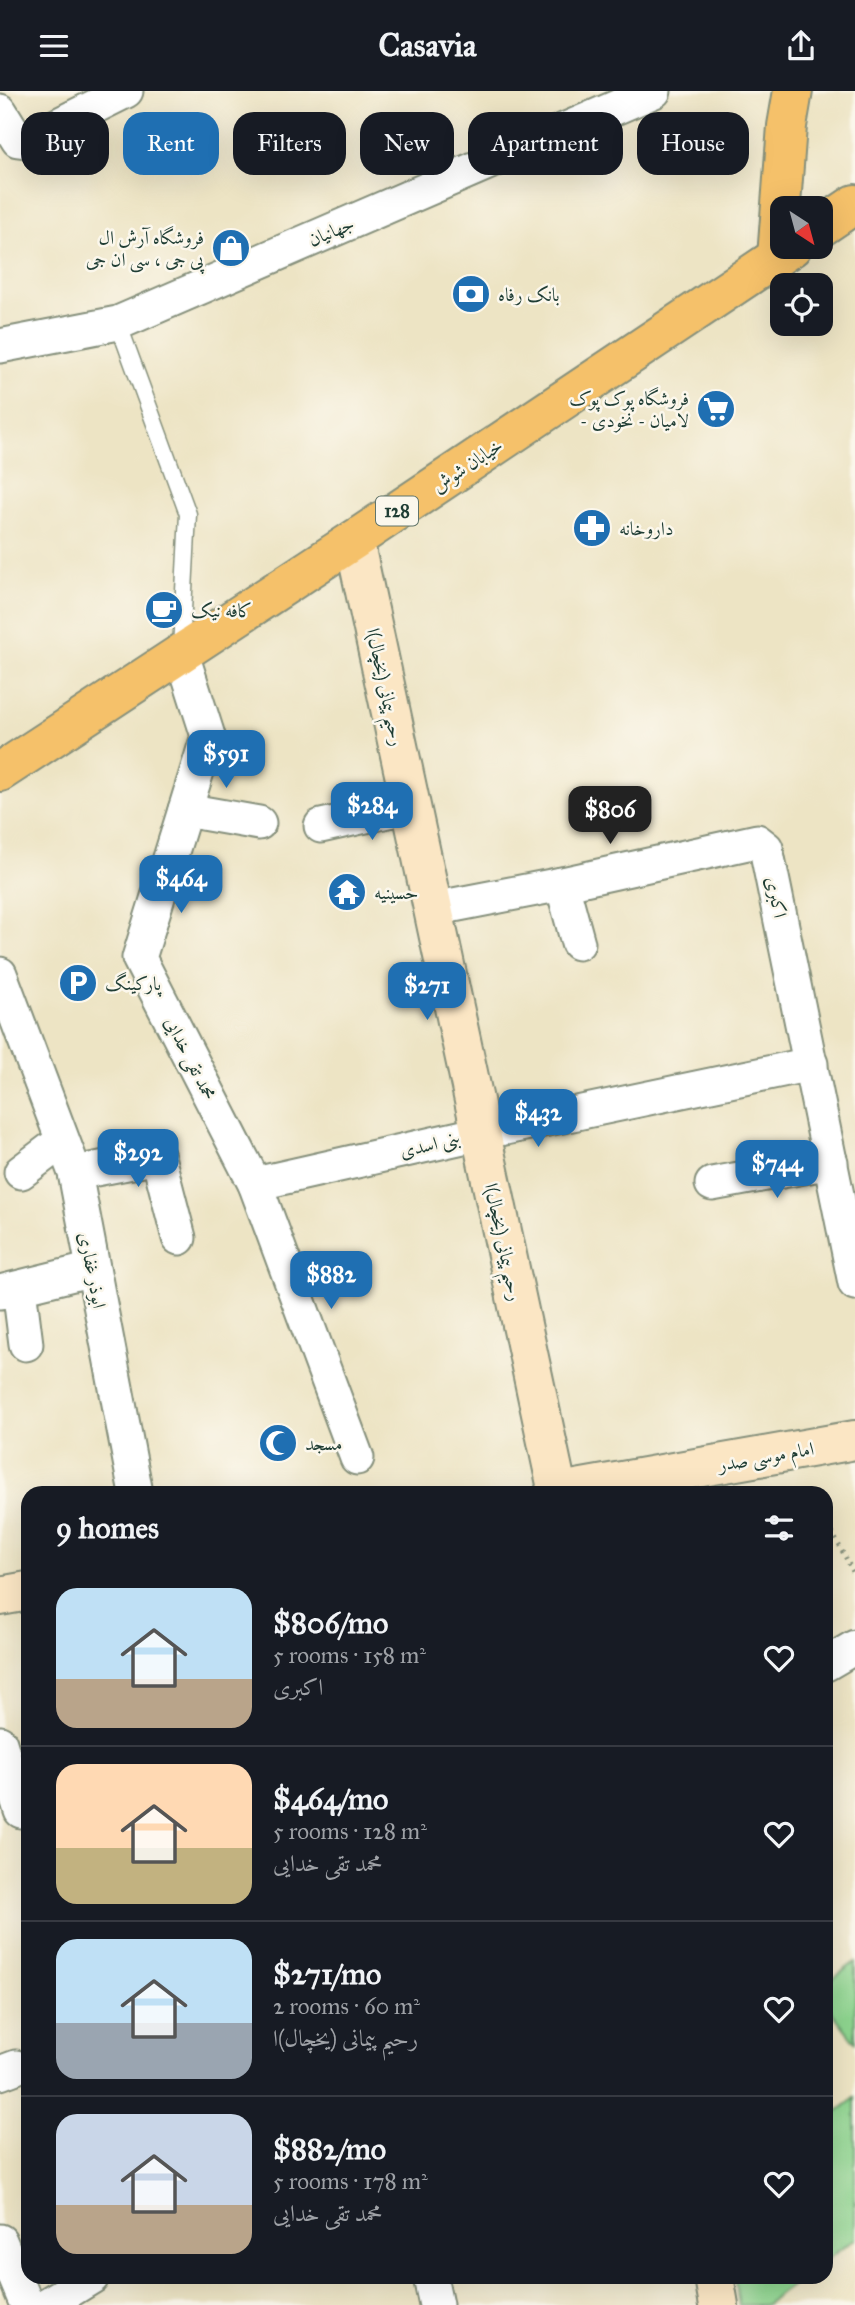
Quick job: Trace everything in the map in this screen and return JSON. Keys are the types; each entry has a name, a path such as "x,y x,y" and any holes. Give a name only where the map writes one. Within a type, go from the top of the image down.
{"main road":[{"path":"785,196 787,125 793,91"},
{"path":"833,219 855,204"},
{"name":"خیابان شوش","path":"0,772 354,540 774,259"}],"street":[{"path":"0,111 18,140 26,141 126,91"},
{"name":"جهانیان","path":"0,346 118,323 654,91"},
{"name":"رحیم پیمانی (یخچال)ا","path":"354,540 555,1486"},
{"name":"محمد تقی خدایی","path":"181,651 208,736 139,958 255,1184 357,1458"},
{"path":"321,826 411,806"},
{"path":"185,810 259,823"},
{"name":"اکبری","path":"433,909 757,841 762,843 766,848 855,1283"},
{"path":"562,884 578,943"},
{"name":"ابوذر غفاری","path":"0,974 75,1173 135,1486"},
{"name":"بنی اسدی","path":"255,1184 481,1133 811,1064"},
{"path":"21,1172 62,1141"},
{"path":"75,1173 158,1157 179,1238"},
{"path":"712,1184 831,1162"},
{"path":"26,1344 9,1290 93,1269"},
{"name":"امام موسی صدر","path":"595,1486 855,1440"},
{"path":"0,1596 21,1592"},
{"path":"833,1660 855,1647"},
{"path":"0,1743 21,1811"},
{"path":"0,2241 27,2305"},
{"path":"46,2305 80,2284"},
{"path":"432,2284 436,2305"},
{"path":"715,2284 719,2305"}],"lane":[{"path":"118,323 188,514 181,651"}],"path":[{"path":"833,1534 855,1576"}],"green space":[{"path":"855,1962 855,2042 833,2013 833,1979"},
{"path":"855,2098 855,2239 833,2255 833,2115"},
{"path":"735,2284 794,2284 765,2305 739,2305"}],"place":[{"name":"فروشگاه آرش ال پی جی ، سی ان جی","path":"231,248"},
{"name":"بانک رفاه","path":"471,294"},
{"name":"فروشگاه پوک پوک - لاميان - نخودی","path":"716,409"},
{"name":"داروخانه","path":"592,528"},
{"name":"کافه نیک","path":"164,610"},
{"name":"حسینیه","path":"347,892"},
{"name":"پارکینگ","path":"78,983"},
{"name":"مسجد","path":"278,1443"}]}
